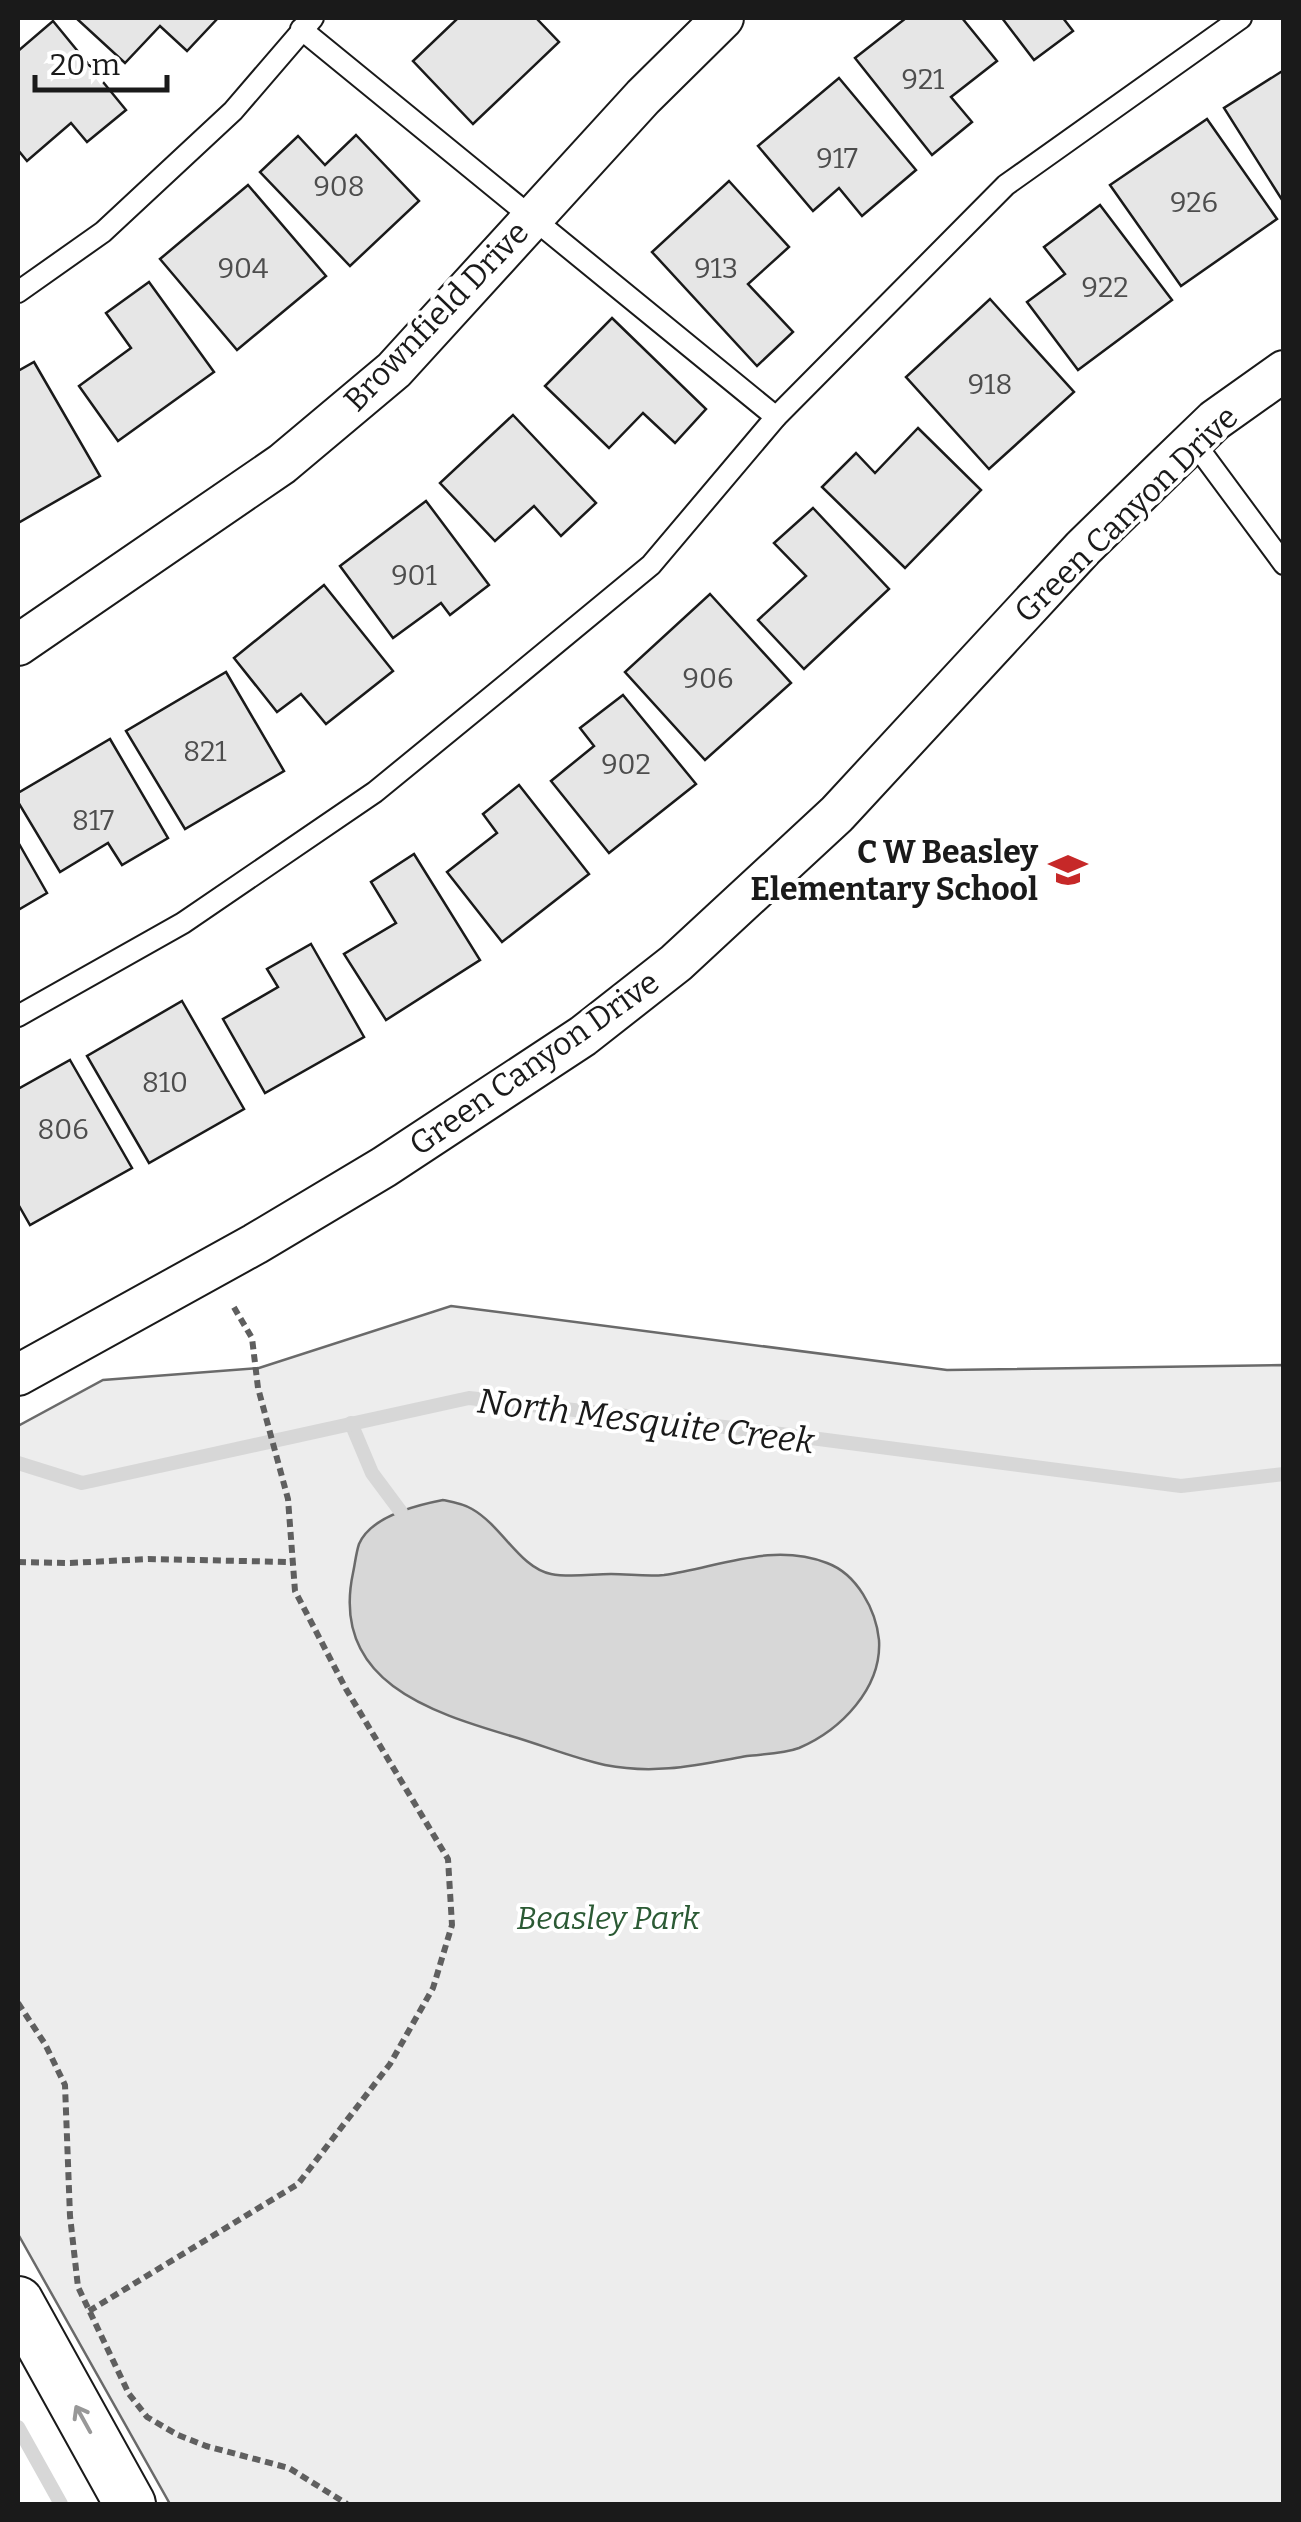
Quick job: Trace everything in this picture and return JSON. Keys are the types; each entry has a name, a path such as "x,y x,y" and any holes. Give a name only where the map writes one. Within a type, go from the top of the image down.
{"street":[{"name":"Brownfield Drive","path":"18,646 282,464 394,370 643,97 724,18"},
{"name":"Green Canyon Drive","path":"18,1375 384,1167 583,1036 676,963 837,814 1083,548 1215,420 1284,371"},
{"path":"18,2302 130,2504"}],"lane":[{"path":"18,1016 184,924 375,792 651,565 776,417 1006,185 1241,18"},
{"path":"18,292 103,232 233,111 307,24 532,218 776,417"},
{"path":"1193,441 1284,564"}],"path":[{"path":"89,2311 298,2184 390,2064 432,1988 452,1925 448,1859 346,1689 295,1591 288,1499 258,1388 252,1338 212,1268"},
{"path":"18,1562 290,1562"},
{"path":"18,2003 65,2085 70,2216 78,2287 129,2394 147,2417 206,2446 289,2468 348,2504"}],"green space":[{"name":"Beasley Park","path":"451,1306 947,1370 1283,1365 1283,2504 170,2504 18,2234 18,1426 103,1380 259,1368"}],"shaded area":[{"path":"443,1500 462,1504 483,1516 530,1564 551,1574 664,1575 766,1555 806,1557 827,1563 856,1584 869,1605 879,1640 874,1675 844,1719 799,1748 676,1768 605,1765 449,1716 393,1686 372,1666 357,1641 350,1610 356,1555 365,1534 396,1513"}],"building":[{"path":"76,18 218,18 187,51 160,26 125,63"},
{"path":"458,18 536,18 559,42 473,124 413,61"},
{"path":"906,18 962,18 997,61 951,97 972,122 932,155 855,58"},
{"path":"1002,18 1063,18 1073,31 1034,60"},
{"path":"53,21 126,110 87,142 71,123 27,161 18,150 18,51"},
{"path":"1284,70 1284,203 1224,108"},
{"path":"839,78 916,170 862,216 839,188 813,211 758,146"},
{"path":"1207,119 1277,219 1181,286 1110,185"},
{"path":"356,135 419,201 350,266 260,172 298,136 325,165"},
{"path":"729,181 789,247 748,284 793,332 757,366 652,252"},
{"path":"248,185 326,276 237,350 160,259"},
{"path":"1100,205 1172,300 1078,370 1027,302 1065,274 1044,247"},
{"path":"149,282 214,372 118,441 79,386 131,348 106,313"},
{"path":"990,299 1074,392 989,469 906,377"},
{"path":"612,318 706,409 675,443 643,413 609,448 545,386"},
{"path":"34,362 100,476 18,523 18,371"},
{"path":"513,415 596,503 561,536 534,506 495,541 440,483"},
{"path":"918,428 981,490 905,568 822,487 856,453 875,473"},
{"path":"426,501 489,585 450,615 441,603 393,638 340,566"},
{"path":"813,508 889,589 804,669 758,620 806,576 774,543"},
{"path":"324,585 393,671 326,724 301,694 277,712 234,658"},
{"path":"710,594 791,683 705,760 625,672"},
{"path":"226,672 284,771 185,829 126,731"},
{"path":"623,695 696,784 609,853 551,781 594,746 580,728"},
{"path":"110,739 168,838 122,865 108,843 60,872 18,802 18,793"},
{"path":"519,785 589,874 502,942 447,872 497,833 483,814"},
{"path":"18,842 47,893 18,910"},
{"path":"414,854 480,960 386,1020 344,954 396,923 371,882"},
{"path":"311,944 364,1037 265,1093 223,1019 278,987 267,969"},
{"path":"182,1001 244,1109 149,1163 87,1056"},
{"path":"70,1060 132,1168 30,1225 18,1204 18,1089"}],"waterway":[{"name":"North Mesquite Creek","path":"18,1463 82,1483 469,1398 1181,1486 1284,1474"},
{"path":"351,1423 372,1473 401,1512"},
{"path":"18,2427 61,2504"}],"place":[{"name":"C W Beasley Elementary School","path":"1068,870"}]}
